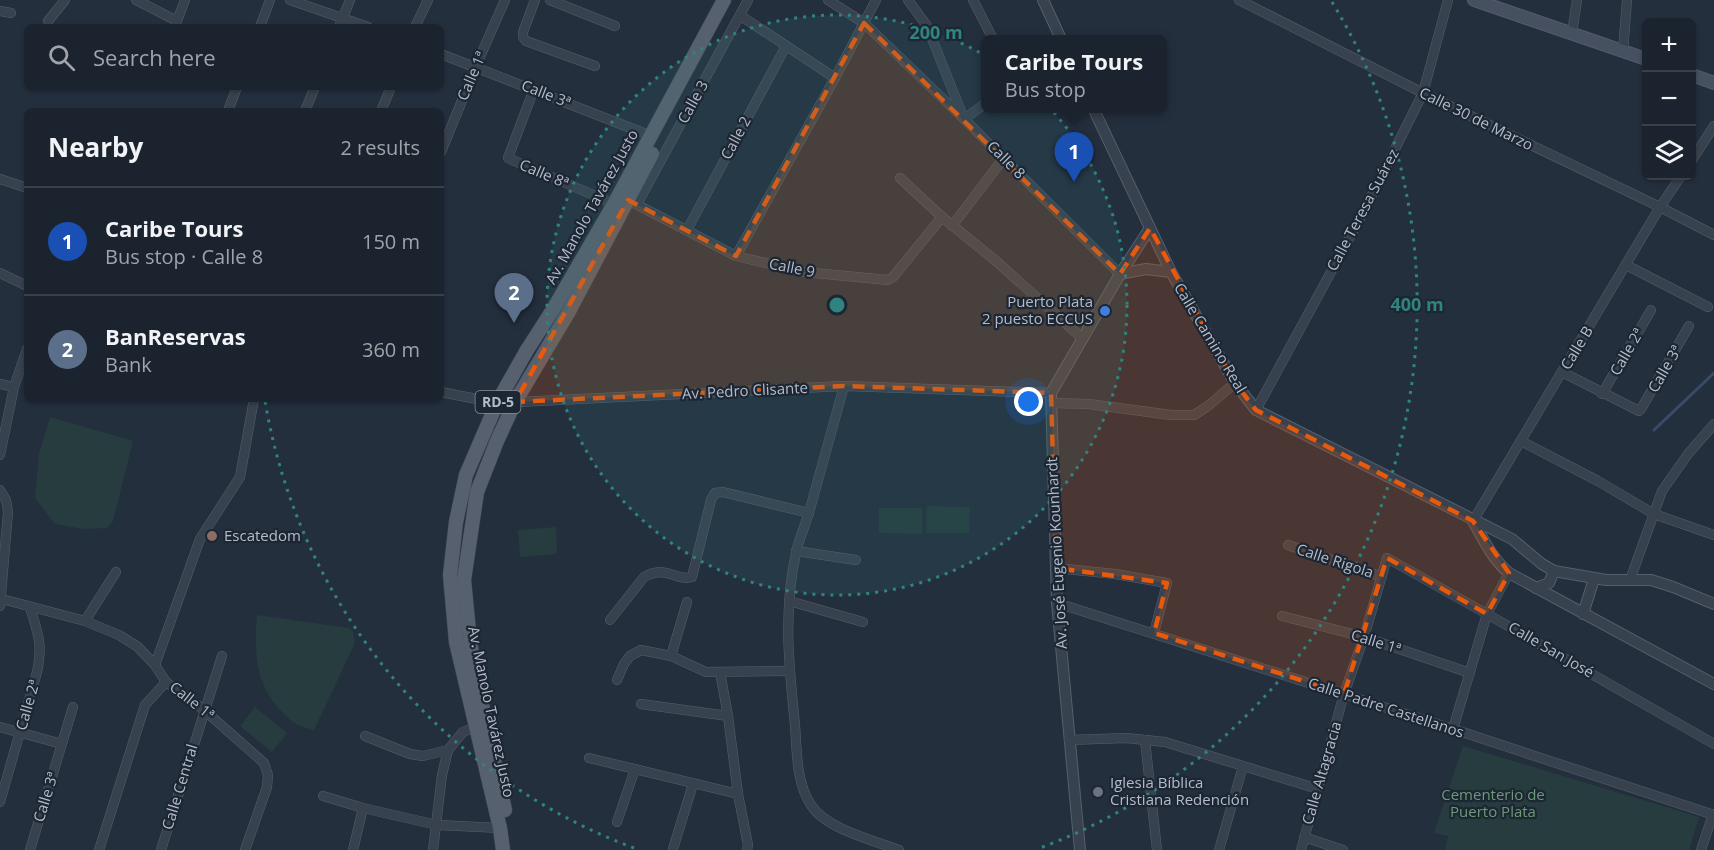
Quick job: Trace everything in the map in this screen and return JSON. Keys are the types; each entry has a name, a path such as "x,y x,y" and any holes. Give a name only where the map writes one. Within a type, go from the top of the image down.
{"main road":[{"name":"Av. Manolo Tavárez Justo","path":"512,850 470,642 464,580 477,492 515,402 568,313 626,203 651,136 724,0"},
{"name":"Av. Manolo Tavárez Justo","path":"503,850 500,828 456,642 450,575 456,522 466,475 497,403 526,350 626,203 734,0"},
{"path":"1474,0 1642,57"},
{"path":"1696,76 1714,83"}],"street":[{"path":"48,21 65,0"},
{"path":"136,0 175,24 185,0"},
{"path":"261,24 270,0"},
{"path":"290,0 341,22 350,0"},
{"path":"416,24 428,0"},
{"name":"Calle 1ª","path":"444,145 505,0"},
{"path":"535,0 523,37 595,66"},
{"path":"550,0 615,26"},
{"name":"Calle 3","path":"626,203 741,16 748,0"},
{"name":"Calle 8","path":"828,0 864,23 1120,274"},
{"path":"736,256 876,0"},
{"path":"908,0 927,26 964,119 981,107"},
{"path":"973,0 991,35"},
{"path":"1043,0 1059,35"},
{"name":"Calle 30 de Marzo","path":"1239,0 1714,235"},
{"name":"Calle Teresa Suárez","path":"1256,410 1363,213 1423,93 1448,0"},
{"path":"1572,33 1577,0"},
{"path":"1623,51 1627,0"},
{"path":"0,10 11,13"},
{"path":"741,16 835,78"},
{"name":"Calle 2","path":"687,230 786,46"},
{"name":"Calle 3ª","path":"444,55 651,136"},
{"name":"Calle 8ª","path":"534,89 508,158 626,203"},
{"path":"229,108 236,90"},
{"path":"306,108 314,90"},
{"path":"382,108 390,90"},
{"name":"Calle Camino Real","path":"1095,113 1171,272 1234,383 1256,410 1512,539 1554,571"},
{"path":"1696,154 1714,126"},
{"path":"952,226 1003,159"},
{"path":"900,178 1082,338"},
{"path":"0,179 24,187"},
{"name":"Calle B","path":"1473,521 1678,180"},
{"name":"Calle 9","path":"626,203 687,230 736,256 804,272 888,280 893,277 942,217"},
{"path":"1051,398 1082,338 1150,228"},
{"path":"1626,265 1708,307"},
{"path":"1120,274 1146,269 1171,272"},
{"path":"0,273 24,285"},
{"name":"Calle 2ª","path":"1602,394 1651,310"},
{"name":"Calle 3ª","path":"1602,394 1639,411 1689,326"},
{"path":"0,455 14,387 24,358"},
{"path":"1562,372 1602,394"},
{"name":"Av. Pedro Clisante","path":"444,393 497,403 844,386 1051,398 1171,415 1194,415 1234,383"},
{"path":"0,384 14,387"},
{"path":"844,386 809,513 796,551 789,601 787,640 798,761 802,787 811,805 822,818 837,827 899,850"},
{"name":"Av. José Eugenio Kounhardt","path":"1051,398 1057,603 1080,850"},
{"path":"155,665 200,539 240,477 253,402"},
{"path":"1630,580 1662,491 1688,454 1712,430"},
{"path":"1521,441 1598,481 1654,514 1714,535"},
{"name":"Calle 1ª","path":"0,490 6,500 8,512 1,602 85,621 118,635 138,647 155,665 166,682 204,710 264,763 268,775 267,787 245,850"},
{"path":"610,620 644,577 651,573 661,571 687,578 692,577 711,500 715,493 723,492 809,513"},
{"path":"1473,521 1497,560 1509,573 1714,684"},
{"name":"Calle Rigola","path":"1288,545 1382,577"},
{"path":"796,551 856,560"},
{"name":"Calle Altagracia","path":"1300,850 1344,694 1364,637 1387,558"},
{"name":"Calle San José","path":"1387,558 1714,744"},
{"path":"1056,568 1115,574 1167,583 1154,633"},
{"path":"1536,588 1549,583 1554,571 1594,579 1651,580 1714,604"},
{"path":"85,621 116,572"},
{"path":"1453,729 1487,614 1509,573"},
{"path":"1583,614 1594,579"},
{"path":"789,601 863,622"},
{"path":"671,656 687,602"},
{"name":"Calle Padre Castellanos","path":"1057,603 1714,814"},
{"name":"Calle 2ª","path":"0,802 40,657 40,642 30,607"},
{"name":"Calle 1ª","path":"1282,616 1364,637 1470,673"},
{"path":"617,680 630,656 641,650 671,656 706,672 790,671"},
{"name":"Calle Central","path":"161,850 222,656"},
{"path":"720,672 738,794 750,848"},
{"path":"99,850 145,705 166,682"},
{"path":"641,704 728,716"},
{"name":"Calle 3ª","path":"30,850 73,707"},
{"path":"433,850 442,775 448,750 463,732 475,727"},
{"path":"0,728 62,744"},
{"path":"365,736 410,754 423,756 448,750"},
{"path":"1069,740 1126,738 1166,742 1318,789"},
{"path":"1145,740 1157,850"},
{"path":"589,758 738,794"},
{"path":"1220,850 1243,766"},
{"path":"617,822 635,769"},
{"path":"673,849 693,784"},
{"path":"323,796 437,825 500,828"},
{"path":"353,850 363,808"},
{"path":"1701,850 1714,814"},
{"path":"1304,837 1343,850"}],"highlighted area":[{"path":"864,23 1120,274 1150,228 1235,383 1256,410 1473,521 1509,573 1487,614 1387,558 1344,694 1154,633 1167,583 1056,568 1051,393 844,386 515,402 628,200 736,256"}],"green space":[{"path":"50,417 133,441 113,521 107,528 83,529 55,524 35,498 39,454"},
{"path":"927,506 970,507 969,533 926,533"},
{"path":"879,508 922,508 922,534 879,533"},
{"path":"556,527 557,554 520,557 518,530"},
{"path":"257,615 349,628 353,632 355,643 314,730 290,720 273,702 266,690 261,679 256,654"},
{"path":"255,707 287,733 272,752 240,726"},
{"name":"Cementerio de Puerto Plata","path":"1463,746 1699,817 1689,850 1445,850 1448,836 1434,833"}],"waterway":[{"path":"1654,430 1714,373"}],"place":[{"name":"Caribe Tours","path":"1074,182"},
{"name":"Puerto Plata 2 puesto ECCUS","path":"1105,311"},
{"name":"BanReservas","path":"514,323"},
{"name":"Escatedom","path":"212,536"},
{"name":"Iglesia Bíblica Cristiana Redención","path":"1098,792"}]}
